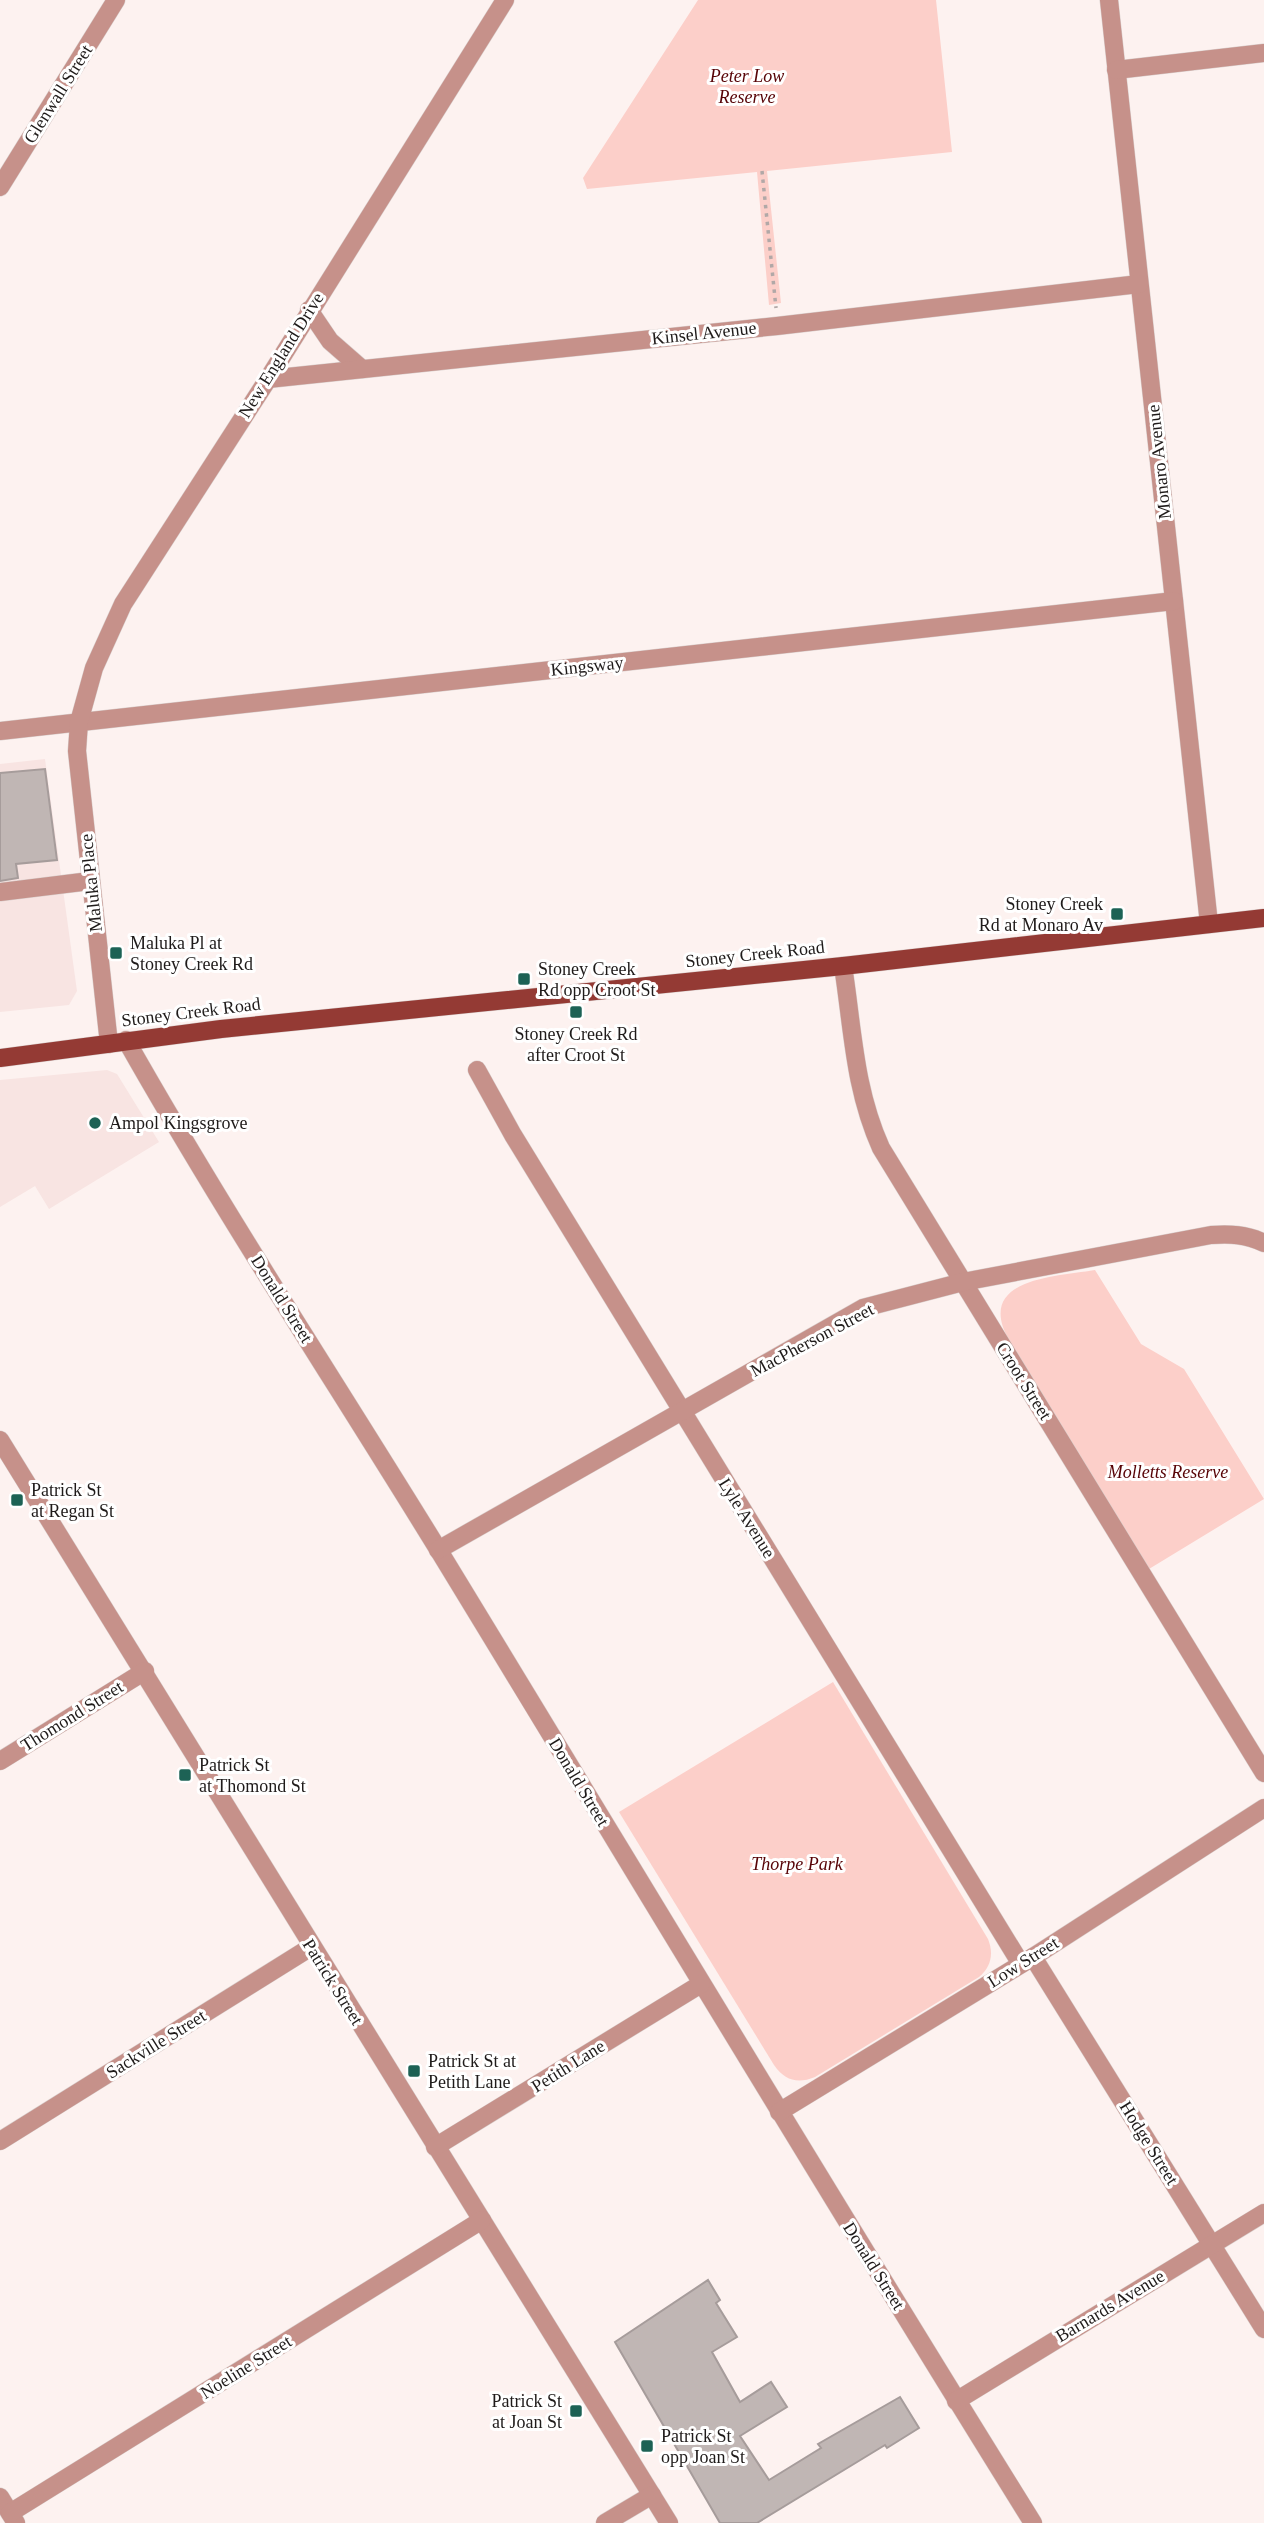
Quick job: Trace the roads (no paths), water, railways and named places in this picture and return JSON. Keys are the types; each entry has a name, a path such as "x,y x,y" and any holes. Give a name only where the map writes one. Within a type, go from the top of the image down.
{"main road":[{"name":"Stoney Creek Road","path":"0,1058 221,1029 844,966 1264,918"}],"street":[{"name":"Glenwall Street","path":"0,187 116,0"},
{"name":"New England Drive","path":"79,722 94,668 123,604 268,379 505,0"},
{"name":"Monaro Avenue","path":"1109,0 1209,924"},
{"path":"1116,70 1264,53"},
{"name":"Kinsel Avenue","path":"268,379 777,326 1139,284"},
{"path":"309,310 330,341 362,369"},
{"name":"Kingsway","path":"0,731 1174,601"},
{"name":"Maluka Place","path":"79,722 77,755 90,881 118,1042"},
{"path":"0,892 90,881"},
{"name":"Croot Street","path":"844,966 859,1087 868,1119 881,1147 1264,1773"},
{"name":"Donald Street","path":"118,1042 439,1550 779,2112 1033,2523"},
{"name":"Lyle Avenue","path":"477,1070 513,1135 682,1412 1027,1960"},
{"name":"MacPherson Street","path":"439,1550 863,1308 963,1282 1211,1235 1233,1233 1264,1243"},
{"name":"Patrick Street","path":"0,1440 669,2523"},
{"name":"Thomond Street","path":"0,1760 145,1671"},
{"name":"Low Street","path":"779,2112 1027,1960 1264,1808"},
{"name":"Sackville Street","path":"0,2141 311,1947"},
{"name":"Hodge Street","path":"1027,1960 1212,2244 1264,2329"},
{"name":"Petith Lane","path":"435,2147 701,1984"},
{"name":"Barnards Avenue","path":"956,2401 1264,2213"},
{"name":"Noeline Street","path":"13,2518 482,2220"},
{"path":"605,2523 652,2495"},
{"path":"0,2497 13,2518"}],"place":[{"name":"Stoney Creek Rd at Monaro Av","path":"1117,914"},
{"name":"Maluka Pl at Stoney Creek Rd","path":"116,953"},
{"name":"Stoney Creek Rd opp Croot St","path":"524,979"},
{"name":"Stoney Creek Rd after Croot St","path":"576,1012"},
{"name":"Ampol Kingsgrove","path":"95,1123"},
{"name":"Patrick St at Regan St","path":"17,1500"},
{"name":"Patrick St at Thomond St","path":"185,1775"},
{"name":"Patrick St at Petith Lane","path":"414,2071"},
{"name":"Patrick St at Joan St","path":"576,2411"},
{"name":"Patrick St opp Joan St","path":"647,2446"}],"park label":[{"name":"Peter Low Reserve","path":"747,86"},
{"name":"Molletts Reserve","path":"1168,1472"},
{"name":"Thorpe Park","path":"797,1864"}]}
